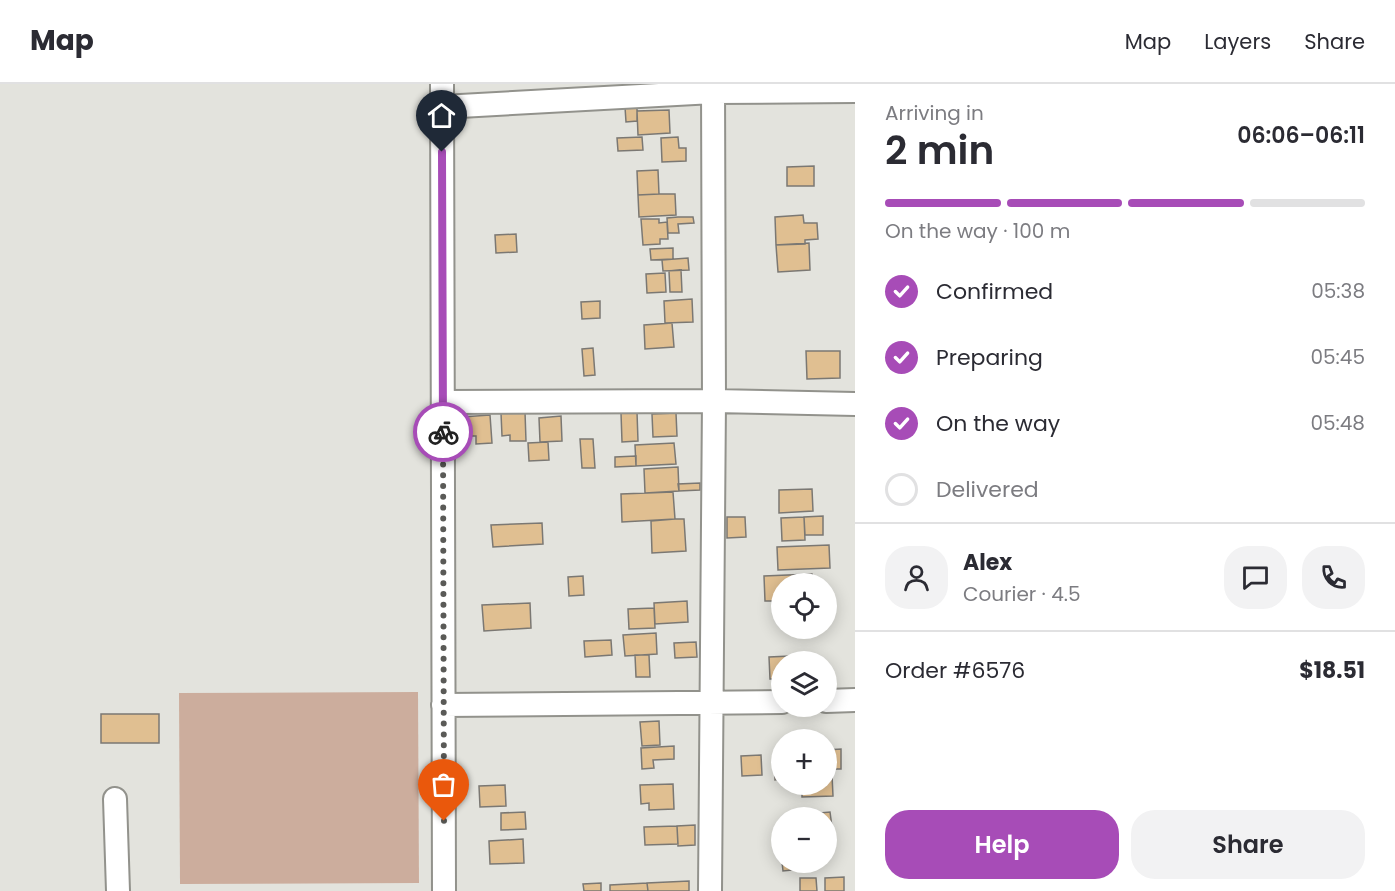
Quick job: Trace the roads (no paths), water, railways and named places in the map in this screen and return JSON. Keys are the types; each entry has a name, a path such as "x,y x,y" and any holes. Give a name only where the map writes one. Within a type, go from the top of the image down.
{"street":[{"path":"442,84 444,891"},
{"path":"442,107 713,88 855,91"},
{"path":"710,891 714,400 713,88"},
{"path":"443,402 714,400 855,404"},
{"path":"837,701 855,700"},
{"path":"443,705 771,702"},
{"path":"116,799 118,891"}]}
